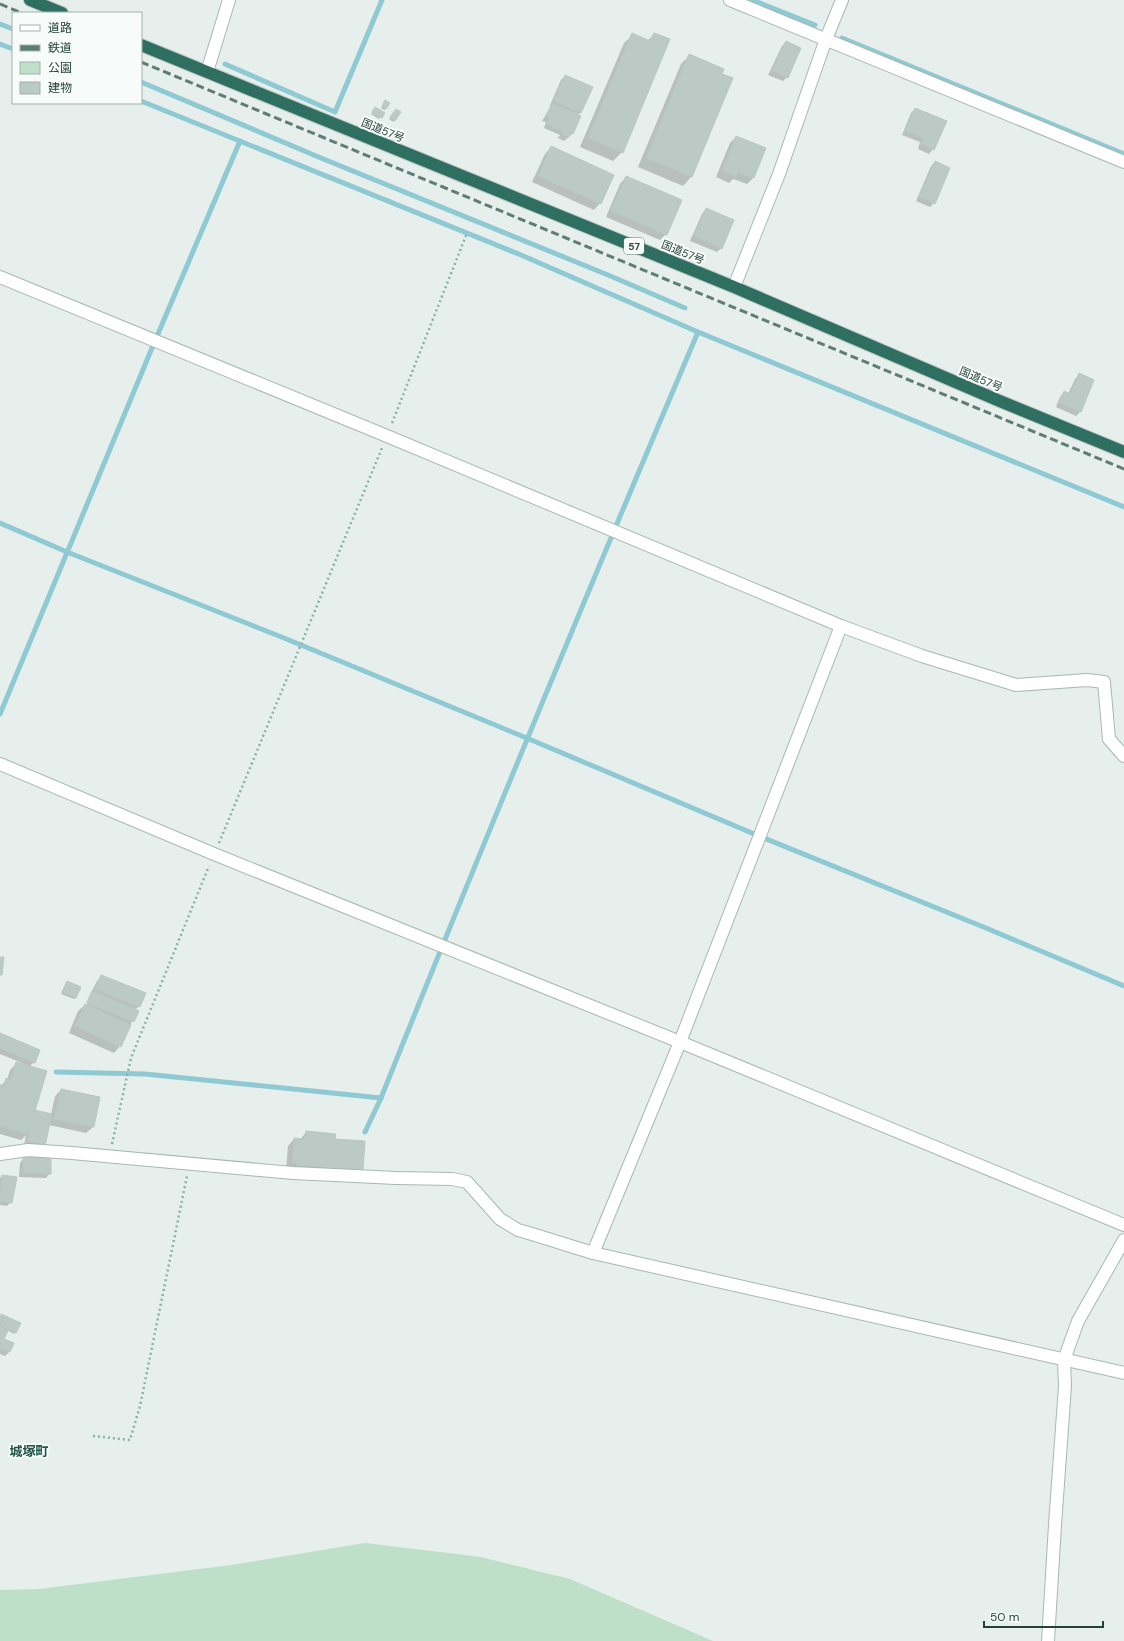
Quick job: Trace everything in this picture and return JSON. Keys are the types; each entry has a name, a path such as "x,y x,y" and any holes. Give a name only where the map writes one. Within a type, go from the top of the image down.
{"highway":[{"path":"30,0 60,12"},
{"name":"国道57号","path":"142,46 734,287 1002,402 1124,452"}],"street":[{"path":"207,72 229,0"},
{"path":"730,0 1124,162"},
{"path":"734,287 779,174 826,39 842,0"},
{"path":"0,277 387,436 841,626 922,656 1016,686 1087,680 1104,682 1109,739 1124,756"},
{"path":"593,1253 680,1042 841,626"},
{"path":"0,764 214,854 680,1042 1124,1226"},
{"path":"0,1154 28,1150 109,1156 293,1174 452,1179 467,1182 500,1219 518,1230 593,1253 1124,1373"},
{"path":"1048,1641 1054,1526 1065,1386 1064,1360 1078,1322 1124,1240"}],"path":[{"path":"109,1156 131,1058 387,436 467,233"},
{"path":"93,1436 130,1440 140,1406 190,1164"}],"green space":[{"path":"365,1543 481,1557 570,1579 713,1641 0,1641 0,1590 39,1589 231,1565"}],"building":[{"path":"632,33 650,41 654,33 670,39 623,153 588,138"},
{"path":"786,41 801,48 788,78 772,70"},
{"path":"689,54 724,69 722,74 733,78 692,177 646,158"},
{"path":"565,75 593,87 581,113 553,101"},
{"path":"385,100 390,103 386,109 382,106"},
{"path":"552,103 581,116 573,134 571,133 569,137 562,134 563,131 547,124 550,118 546,116"},
{"path":"375,107 385,113 382,118 372,112"},
{"path":"915,108 947,121 934,150 921,144 924,138 905,131"},
{"path":"396,109 401,112 395,121 390,117"},
{"path":"736,136 766,148 754,178 738,172 736,177 722,171"},
{"path":"551,146 614,175 601,204 538,176"},
{"path":"935,161 950,168 935,204 919,197"},
{"path":"626,176 682,200 667,235 611,211"},
{"path":"706,208 734,220 722,249 694,236"},
{"path":"1079,373 1094,380 1081,412 1059,403 1064,391 1070,394"},
{"path":"0,957 4,957 2,975 0,975"},
{"path":"101,975 146,993 140,1007 95,989"},
{"path":"67,981 81,987 76,998 62,992"},
{"path":"92,991 139,1011 134,1022 87,1003"},
{"path":"85,1004 131,1025 121,1047 75,1026"},
{"path":"0,1033 40,1050 35,1063 0,1048"},
{"path":"16,1062 47,1071 28,1134 0,1126 0,1085 4,1086 6,1078 11,1080"},
{"path":"61,1089 100,1097 94,1127 54,1119"},
{"path":"34,1110 52,1114 45,1146 27,1141"},
{"path":"306,1131 336,1134 335,1139 365,1141 363,1170 347,1169 347,1173 326,1171 326,1168 296,1165 297,1163 292,1163 294,1138 305,1139"},
{"path":"23,1157 51,1158 51,1174 23,1173"},
{"path":"2,1175 17,1177 12,1203 0,1201"},
{"path":"1,1314 21,1323 16,1333 0,1325"},
{"path":"0,1328 8,1331 4,1339 14,1343 10,1352 0,1348"}],"waterway":[{"path":"225,64 335,112 382,0"},
{"path":"752,0 815,25"},
{"path":"0,24 12,29"},
{"path":"842,38 1124,154"},
{"path":"0,44 12,49"},
{"path":"142,82 685,308"},
{"path":"142,101 521,255 698,332 1124,507"},
{"path":"0,714 240,141"},
{"path":"56,1072 145,1074 381,1098 617,523 698,332"},
{"path":"0,523 67,552 284,638 1124,986"},
{"path":"365,1132 381,1098"}],"railway":[{"path":"0,4 20,12"},
{"path":"142,62 1124,469"}],"district":[{"name":"城塚町","path":"29,1451"}]}
